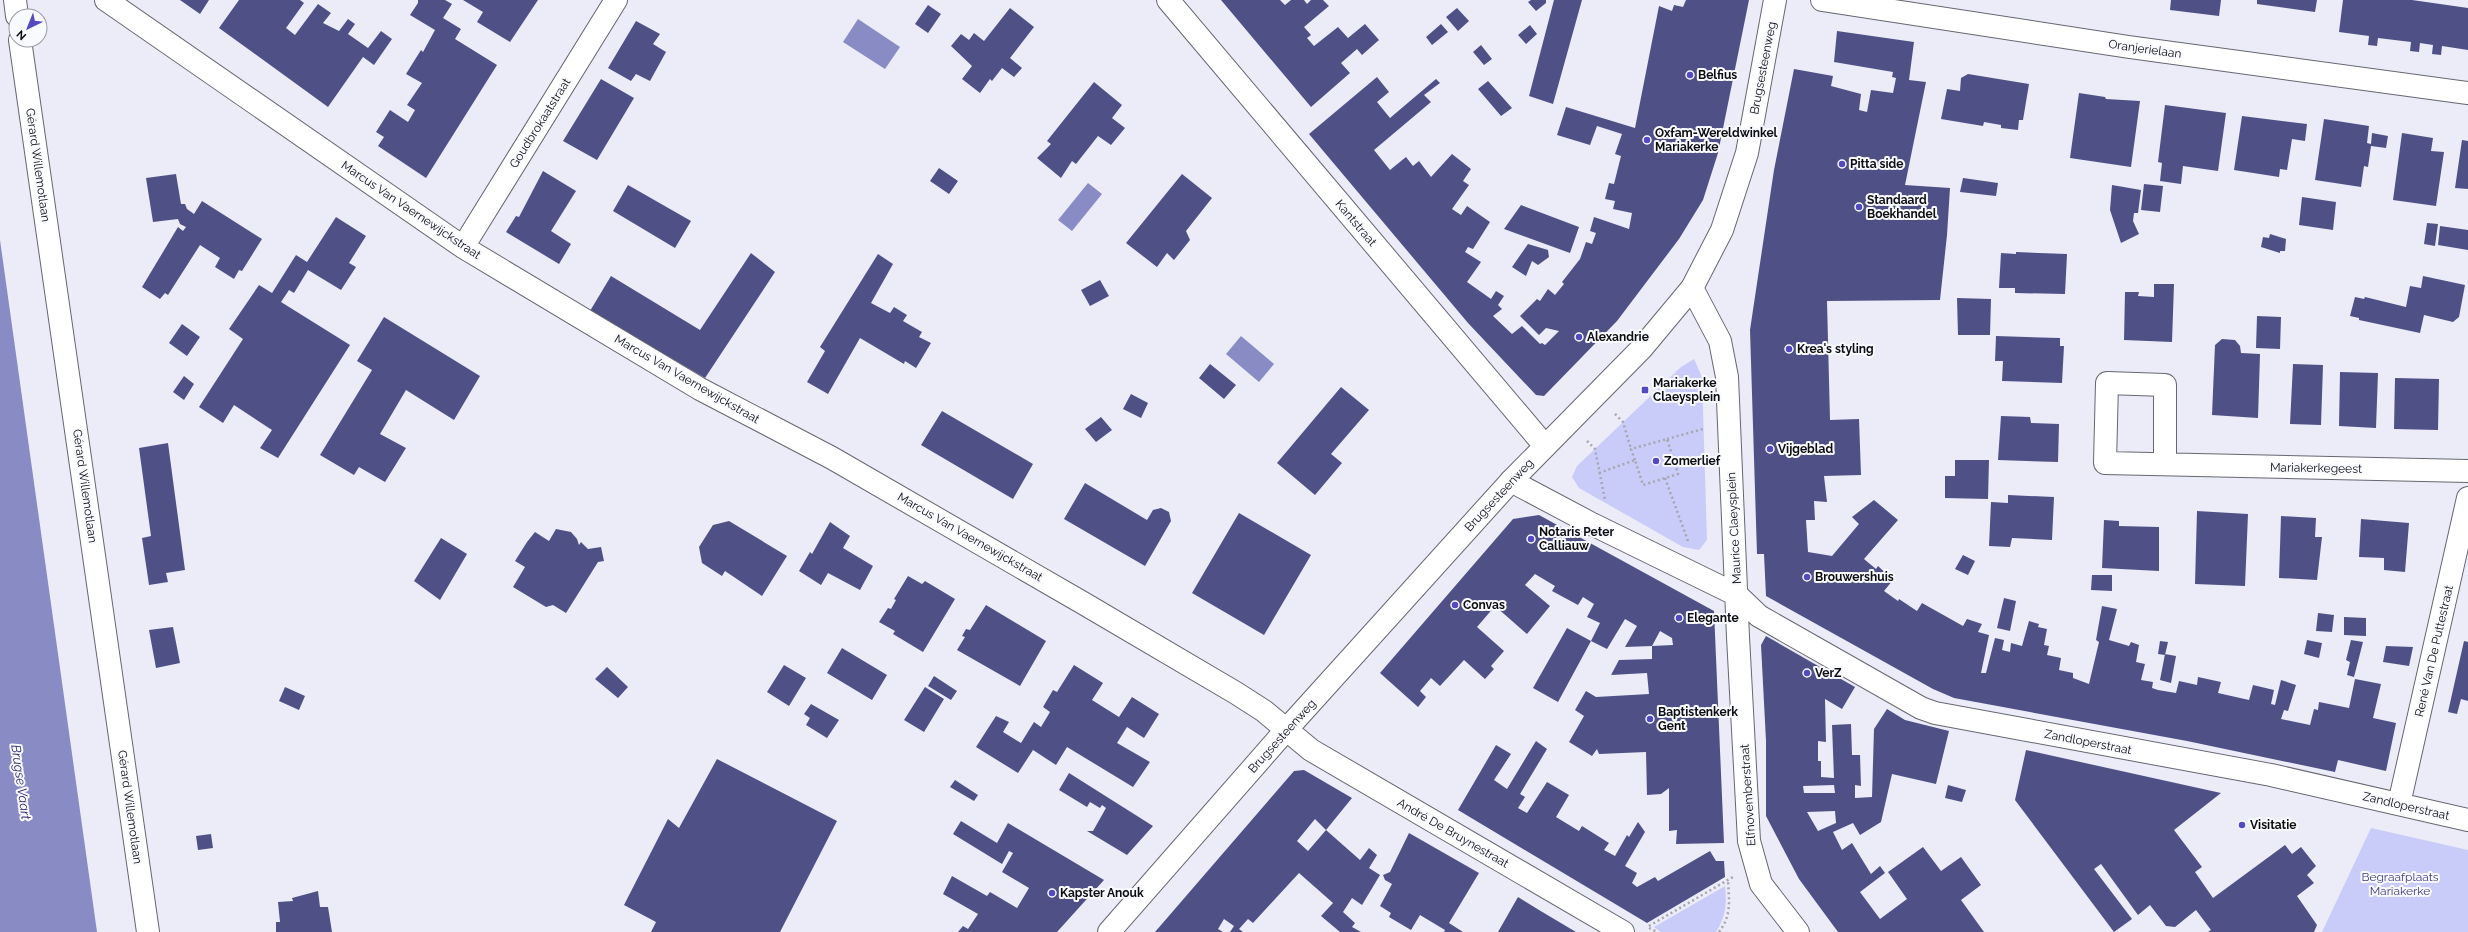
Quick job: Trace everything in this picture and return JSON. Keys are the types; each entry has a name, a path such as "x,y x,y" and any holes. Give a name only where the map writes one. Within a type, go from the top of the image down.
{"street":[{"name":"Marcus Van Vaernewijckstraat","path":"106,0 463,247 700,389 832,458 1084,602 1236,693 1286,730"},
{"name":"Goudbrokaatstraat","path":"463,247 616,0"},
{"name":"Kantstraat","path":"1168,0 1545,446"},
{"name":"Brugsesteenweg","path":"1109,932 1286,730 1511,481 1642,348 1692,288 1722,230 1747,153 1775,0"},
{"name":"Oranjerielaan","path":"1822,0 2129,47 2468,93"},
{"name":"Gérard Willemotlaan","path":"21,48 148,932"},
{"name":"Maurice Claeysplein","path":"1511,481 1592,524 1737,595 1727,377 1720,341 1692,288"},
{"name":"Mariakerkegeest","path":"2165,464 2468,471"},
{"name":"René Van De Puttestraat","path":"2399,804 2468,498"},
{"name":"Zandloperstraat","path":"1737,595 1759,616 1921,708 1935,713 2271,775 2468,820"},
{"name":"Elfnovemberstraat","path":"1737,595 1749,841 1761,884 1798,932"},
{"name":"André De Bruynestraat","path":"1286,730 1311,750 1633,931"}],"path":[{"path":"1595,395 1623,422 1643,485 1678,474 1667,439"},
{"path":"1631,449 1704,429 1728,417"},
{"path":"1568,422 1595,449 1606,503 1592,524"},
{"path":"1599,473 1635,460"},
{"path":"1665,478 1691,549"},
{"path":"1633,931 1647,927 1756,864"},
{"path":"1719,932 1727,920 1730,907 1728,880"},
{"path":"1647,927 1657,932"}],"green space":[{"path":"1694,359 1702,377 1707,540 1699,550 1683,547 1579,488 1572,477 1577,466 1681,367"},
{"name":"Begraafplaats Mariakerke","path":"2371,828 2468,850 2468,932 2322,932"},
{"path":"1725,886 1725,910 1722,921 1716,932 1661,932 1654,927"}],"water":[{"path":"858,19 900,47 885,69 843,42"},
{"path":"1088,183 1102,194 1072,231 1058,220"},
{"name":"Brugse Vaart","path":"0,240 97,932 0,932"},
{"path":"1241,336 1274,364 1259,382 1226,354"}],"building":[{"path":"180,0 209,0 200,14"},
{"path":"239,0 300,0 304,3 286,28 295,35 318,4 331,13 323,23 339,31 348,19 355,24 348,34 368,48 381,31 392,39 374,65 363,57 328,107 219,28"},
{"path":"418,0 445,0 452,4 443,18 461,29 455,39 497,65 426,178 378,146 384,137 376,132 390,110 408,122 415,110 407,105 422,83 406,74 421,50 423,52 435,30 410,15 418,3"},
{"path":"463,0 538,0 510,42 477,22 483,12"},
{"path":"1221,0 1280,0 1285,5 1291,0 1304,0 1307,4 1311,0 1323,0 1329,6 1304,27 1311,35 1307,38 1314,46 1338,27 1348,38 1365,24 1379,40 1362,55 1357,49 1341,63 1350,73 1311,107"},
{"path":"1531,0 1546,0 1546,3 1536,11 1528,2"},
{"path":"1554,0 1582,0 1553,104 1529,96"},
{"path":"1686,0 1749,0 1718,153 1703,200 1679,239 1617,321 1544,396 1536,395 1468,323 1309,134 1377,77 1389,92 1377,102 1390,118 1436,79 1440,83 1424,95 1431,102 1374,150 1390,170 1406,157 1413,166 1419,161 1431,177 1452,154 1471,169 1463,181 1469,185 1452,209 1461,215 1467,206 1490,222 1473,249 1468,247 1465,252 1481,262 1467,282 1491,299 1496,291 1504,296 1498,305 1502,309 1493,316 1512,334 1522,326 1540,344 1542,343 1545,345 1559,331 1546,328 1539,335 1520,316 1537,299 1540,301 1548,289 1555,295 1564,284 1562,282 1580,259 1586,242 1592,244 1596,233 1590,231 1594,217 1629,229 1632,213 1613,209 1615,201 1605,199 1609,183 1614,184 1621,156 1615,154 1622,134 1597,126 1590,145 1557,135 1566,107 1635,128 1659,6 1672,11 1674,5 1683,7"},
{"path":"2171,0 2221,0 2219,16 2170,10"},
{"path":"2257,0 2317,0 2315,12 2257,4"},
{"path":"2343,0 2412,0 2468,8 2468,50 2442,46 2441,55 2432,54 2433,45 2420,43 2419,52 2410,51 2411,42 2378,38 2377,46 2368,45 2369,36 2339,32"},
{"path":"928,5 941,14 928,33 915,24"},
{"path":"1010,8 1034,27 1010,58 1022,68 1014,77 1002,68 992,81 990,79 980,93 962,79 972,66 951,46 961,34 969,40 974,33 984,41"},
{"path":"1457,8 1469,21 1458,31 1446,17"},
{"path":"636,21 660,34 653,44 666,52 650,81 636,74 631,81 608,68"},
{"path":"1441,24 1448,32 1432,45 1426,37"},
{"path":"1530,25 1537,34 1526,44 1518,35"},
{"path":"1837,31 1914,42 1909,80 1926,82 1905,185 1950,188 1940,300 1827,301 1830,420 1859,419 1861,475 1824,476 1827,502 1814,501 1815,520 1806,520 1808,552 1832,556 1859,524 1852,517 1874,500 1898,520 1864,559 1876,569 1878,566 1893,580 1884,591 1898,601 1899,599 1917,611 1922,603 1963,626 1967,619 1982,624 1978,632 1989,635 1981,673 1986,673 1995,638 2004,640 2002,650 2010,652 2011,643 2022,646 2029,621 2039,624 2038,627 2047,629 2044,645 2049,646 2047,655 2061,658 2059,670 2073,673 2073,678 2089,684 2099,642 2096,640 2102,606 2117,609 2109,640 2129,646 2131,642 2139,645 2136,662 2145,664 2141,680 2153,682 2152,688 2158,690 2176,693 2179,681 2197,685 2198,677 2221,682 2218,693 2249,700 2253,685 2274,690 2271,704 2275,705 2281,680 2296,685 2288,711 2284,710 2281,719 2310,725 2314,709 2318,710 2319,702 2349,708 2355,679 2381,684 2373,718 2396,723 2386,771 2338,760 2335,772 2187,741 1954,698 1933,689 1766,596 1764,554 1757,554 1750,330 1774,170 1794,69 1833,76 1831,86 1861,94 1859,110 1867,112 1871,90 1893,93 1896,78 1892,77 1893,72 1834,62"},
{"path":"1481,45 1492,59 1484,65 1473,52"},
{"path":"1968,74 2029,84 2023,120 2019,120 2018,130 2001,128 2001,125 1984,122 1983,126 1941,119 1947,89 1960,91 1961,78"},
{"path":"601,79 634,98 597,160 563,141"},
{"path":"1488,81 1512,108 1501,116 1478,89"},
{"path":"1094,82 1122,105 1112,118 1125,128 1111,145 1098,136 1076,164 1072,161 1061,178 1037,158 1051,144 1047,141"},
{"path":"2079,93 2105,97 2106,99 2140,101 2131,167 2070,158"},
{"path":"2165,105 2226,113 2218,171 2183,166 2181,184 2160,181 2162,163 2158,162"},
{"path":"2242,116 2307,124 2305,141 2292,139 2287,170 2280,169 2279,177 2234,170"},
{"path":"2324,119 2369,126 2367,143 2371,144 2372,133 2388,136 2386,148 2371,146 2368,167 2364,166 2361,187 2315,180"},
{"path":"2402,133 2433,138 2431,151 2444,152 2436,206 2393,200"},
{"path":"2462,140 2468,141 2468,189 2455,188"},
{"path":"939,168 958,181 949,194 930,181"},
{"path":"543,171 576,191 551,231 571,244 559,264 506,232 516,216 519,217"},
{"path":"176,174 181,204 185,204 187,209 194,214 202,201 262,239 242,271 239,270 234,279 215,267 220,258 200,245 168,295 165,293 160,299 142,287 178,227 183,231 186,227 180,224 178,219 153,222 146,178"},
{"path":"1182,174 1212,198 1186,231 1190,240 1174,260 1167,253 1157,267 1126,243"},
{"path":"1963,178 1998,183 1996,196 1960,192"},
{"path":"2144,184 2163,186 2160,212 2141,210"},
{"path":"628,185 691,221 675,248 613,211"},
{"path":"2112,185 2141,190 2138,213 2134,213 2133,221 2139,234 2121,243 2110,210"},
{"path":"2302,197 2336,202 2333,230 2299,225"},
{"path":"1521,205 1579,227 1570,253 1504,229"},
{"path":"336,217 366,236 349,263 356,267 341,290 308,270 294,293 289,290 281,302 350,345 278,458 260,448 272,430 234,405 223,423 199,407 243,339 229,329 259,285 272,293 296,255 307,262"},
{"path":"2427,223 2438,224 2435,246 2424,244"},
{"path":"2440,226 2468,230 2468,250 2438,245"},
{"path":"2270,234 2286,239 2285,251 2280,251 2280,253 2261,247 2263,237 2269,238"},
{"path":"1528,244 1548,250 1549,257 1538,265 1532,261 1526,276 1512,267"},
{"path":"2016,252 2067,254 2065,294 2015,293 2015,288 1999,288 2001,253 2016,254"},
{"path":"751,253 775,272 705,378 590,311 611,276 700,330"},
{"path":"878,254 893,264 871,303 890,313 894,307 907,315 903,321 922,332 919,337 931,343 916,368 905,361 904,364 860,338 828,394 807,382 825,351 820,347"},
{"path":"2423,276 2465,285 2459,317 2453,322 2424,315 2420,333 2359,320 2359,318 2350,316 2355,297 2364,299 2365,297 2406,307 2410,286 2421,288"},
{"path":"1100,280 1109,296 1090,306 1081,290"},
{"path":"2154,284 2174,284 2172,342 2124,340 2125,292 2139,292 2138,296 2154,297"},
{"path":"1957,298 1991,299 1990,335 1958,335"},
{"path":"2257,316 2281,317 2280,349 2256,348"},
{"path":"384,317 480,376 454,420 406,390 380,434 406,448 385,482 359,467 354,475 320,455 372,370 357,361"},
{"path":"182,324 200,337 187,356 169,343"},
{"path":"1996,336 2060,338 2060,346 2064,346 2062,383 2002,381 2003,361 1995,361"},
{"path":"2222,339 2235,340 2240,346 2241,353 2260,354 2258,418 2212,415 2215,345"},
{"path":"1210,364 1236,385 1224,399 1199,378"},
{"path":"2293,364 2323,365 2321,425 2290,424"},
{"path":"2340,372 2378,373 2376,428 2339,426"},
{"path":"184,376 194,384 184,400 173,392"},
{"path":"2395,378 2439,379 2438,430 2394,429"},
{"path":"1341,387 1369,410 1331,454 1342,463 1315,495 1277,463"},
{"path":"1131,394 1148,403 1141,418 1123,409"},
{"path":"942,411 1033,464 1013,499 921,445"},
{"path":"2001,416 2030,417 2031,423 2059,424 2058,462 1998,460"},
{"path":"1101,417 1112,430 1096,442 1085,429"},
{"path":"168,443 185,570 166,573 168,582 149,585 142,538 151,536 139,448"},
{"path":"1955,460 1989,460 1988,499 1945,498 1945,476 1955,476"},
{"path":"1085,483 1147,520 1153,510 1161,508 1169,512 1171,521 1145,566 1064,519"},
{"path":"2008,495 2054,497 2052,540 2012,538 2010,547 1989,546 1991,502 2008,503"},
{"path":"2197,511 2248,514 2245,586 2195,584"},
{"path":"1239,513 1311,555 1264,635 1192,593"},
{"path":"1539,515 1714,611 1724,843 1676,844 1677,830 1669,831 1669,788 1661,794 1647,795 1646,752 1599,754 1597,749 1592,756 1569,742 1584,716 1575,710 1586,691 1596,697 1649,694 1647,673 1611,675 1619,660 1652,659 1652,646 1625,647 1637,626 1625,619 1607,649 1591,641 1600,623 1587,617 1594,604 1583,597 1578,605 1552,591 1555,586 1535,574 1525,585 1550,606 1527,634 1495,606 1477,627 1504,651 1491,666 1494,669 1485,679 1464,660 1440,686 1431,678 1420,691 1426,697 1418,707 1380,673 1513,519","holes":["1660,631 1672,638 1673,645 1652,646"]},
{"path":"2281,516 2316,518 2315,537 2322,537 2317,580 2279,578"},
{"path":"2361,519 2409,523 2405,572 2384,570 2384,558 2359,557"},
{"path":"2104,520 2119,521 2119,526 2159,527 2159,571 2102,568"},
{"path":"729,521 787,556 762,596 725,571 722,576 702,563 699,547 713,525"},
{"path":"830,522 850,536 843,548 873,566 860,590 828,573 821,585 799,571 810,552 812,554"},
{"path":"556,529 571,532 577,539 579,545 581,542 588,549 601,547 604,561 598,562 566,613 553,605 546,607 513,587 525,567 515,561 527,542 535,532 549,541"},
{"path":"441,538 467,554 440,600 414,581"},
{"path":"1963,555 1975,561 1968,575 1955,569"},
{"path":"2092,575 2112,575 2112,591 2091,590"},
{"path":"908,576 922,584 925,581 955,599 923,652 893,634 895,631 879,622 888,608 891,609 896,600 894,599"},
{"path":"2004,598 2016,601 2010,631 1997,628"},
{"path":"986,605 1046,641 1020,686 957,650 965,637 962,636 966,629 970,630"},
{"path":"2318,613 2334,615 2332,632 2316,631"},
{"path":"2344,617 2366,618 2366,636 2344,635"},
{"path":"173,627 180,663 156,668 149,630"},
{"path":"1567,628 1591,641 1558,702 1533,688"},
{"path":"1766,636 1855,687 1842,709 1825,699 1826,742 1818,741 1818,761 1821,761 1821,777 1834,778 1832,725 1851,724 1852,755 1860,755 1861,786 1855,785 1855,798 1872,797 1874,729 1887,709 1905,720 1949,731 1936,784 1892,774 1881,822 1860,835 1853,823 1833,832 1842,850 1852,843 1871,874 1880,866 1885,873 1860,892 1880,919 1907,899 1888,872 1923,847 1941,871 1961,857 1981,885 1961,900 1984,932 1838,932 1799,879 1766,816 1766,741 1761,645","holes":["1834,785 1835,793 1804,793 1803,786","1835,811 1836,823 1818,831 1807,812"]},
{"path":"2307,640 2322,643 2319,658 2304,654"},
{"path":"2351,640 2363,642 2354,677 2347,675 2350,662 2346,660"},
{"path":"2160,641 2168,642 2165,655 2158,654"},
{"path":"2464,641 2468,642 2468,701 2461,699 2457,714 2448,712"},
{"path":"2386,646 2413,647 2409,666 2383,662"},
{"path":"842,648 887,675 872,700 827,673"},
{"path":"2165,654 2176,656 2171,683 2160,680"},
{"path":"784,665 806,678 789,706 767,692"},
{"path":"1074,665 1103,683 1092,700 1119,717 1132,697 1159,714 1144,738 1127,727 1117,743 1150,762 1133,787 1067,747 1056,765 1033,750 1018,773 976,747 996,716 1009,722 1003,732 1021,743 1034,722 1041,727 1050,712 1043,707 1053,690 1057,692"},
{"path":"607,667 628,687 618,698 595,679"},
{"path":"934,676 957,691 951,700 928,686"},
{"path":"285,687 305,696 299,710 279,701"},
{"path":"925,687 944,699 924,732 904,720"},
{"path":"811,704 839,720 827,738 806,725 810,718 804,714"},
{"path":"1536,741 1547,749 1520,794 1525,797 1518,808 1527,813 1547,782 1569,795 1556,817 1579,831 1582,826 1609,843 1604,850 1615,856 1627,835 1629,837 1638,822 1645,832 1625,866 1637,873 1632,883 1637,887 1655,877 1658,881 1710,851 1716,861 1724,861 1725,877 1647,923 1458,810 1496,745 1511,754 1494,780 1507,789"},
{"path":"2026,750 2221,793 2174,830 2202,867 2195,872 2213,898 2285,845 2292,854 2301,847 2316,866 2307,875 2314,883 2297,896 2317,925 2314,932 2208,932 2211,930 2196,910 2175,927 2166,926 2150,905 2138,915 2101,864 2094,869 2132,919 2114,932 2015,800"},
{"path":"717,759 837,821 780,932 651,932 656,922 624,905 668,819 679,828"},
{"path":"1304,770 1352,798 1326,830 1360,860 1369,848 1377,855 1369,868 1380,875 1362,905 1352,898 1343,912 1355,923 1352,927 1361,932 1340,932 1321,916 1333,903 1299,873 1253,923 1248,919 1239,929 1243,932 1230,932 1234,926 1224,919 1218,929 1223,932 1155,932 1294,771","holes":["1315,819 1326,830 1308,851 1297,841"]},
{"path":"1069,773 1153,826 1127,855 1087,831 1093,831 1106,808 1102,805 1100,808 1090,802 1087,807 1059,790"},
{"path":"955,780 978,795 974,801 950,787"},
{"path":"1948,785 1966,790 1962,802 1945,798"},
{"path":"961,821 997,843 1008,823 1104,880 1057,932 958,932 963,926 968,929 978,914 943,894 952,876 987,896 990,892 1017,908 1029,888 1002,872 1013,853 1009,851 1002,864 953,834"},
{"path":"1409,833 1479,873 1449,923 1463,932 1444,932 1445,930 1420,915 1411,930 1389,917 1391,913 1380,906 1392,884 1385,880 1383,875 1390,872"},
{"path":"211,834 213,848 198,850 196,836"},
{"path":"318,891 320,907 328,907 332,932 276,932 276,922 280,922 278,902 293,901 292,898"},
{"path":"1518,897 1539,910 1576,932 1498,932"}],"place":[{"name":"Belfius","path":"1690,75"},
{"name":"Oxfam-Wereldwinkel Mariakerke","path":"1647,140"},
{"name":"Pitta side","path":"1842,164"},
{"name":"Standaard Boekhandel","path":"1859,207"},
{"name":"Alexandrie","path":"1579,337"},
{"name":"Krea's styling","path":"1789,349"},
{"name":"Mariakerke Claeysplein","path":"1645,390"},
{"name":"Vijgeblad","path":"1770,449"},
{"name":"Zomerlief","path":"1656,461"},
{"name":"Notaris Peter Calliauw","path":"1531,539"},
{"name":"Brouwershuis","path":"1807,577"},
{"name":"Convas","path":"1455,605"},
{"name":"Elegante","path":"1679,618"},
{"name":"VerZ","path":"1807,673"},
{"name":"Baptistenkerk Gent","path":"1650,719"},
{"name":"Visitatie","path":"2242,825"},
{"name":"Kapster Anouk","path":"1052,893"}]}
